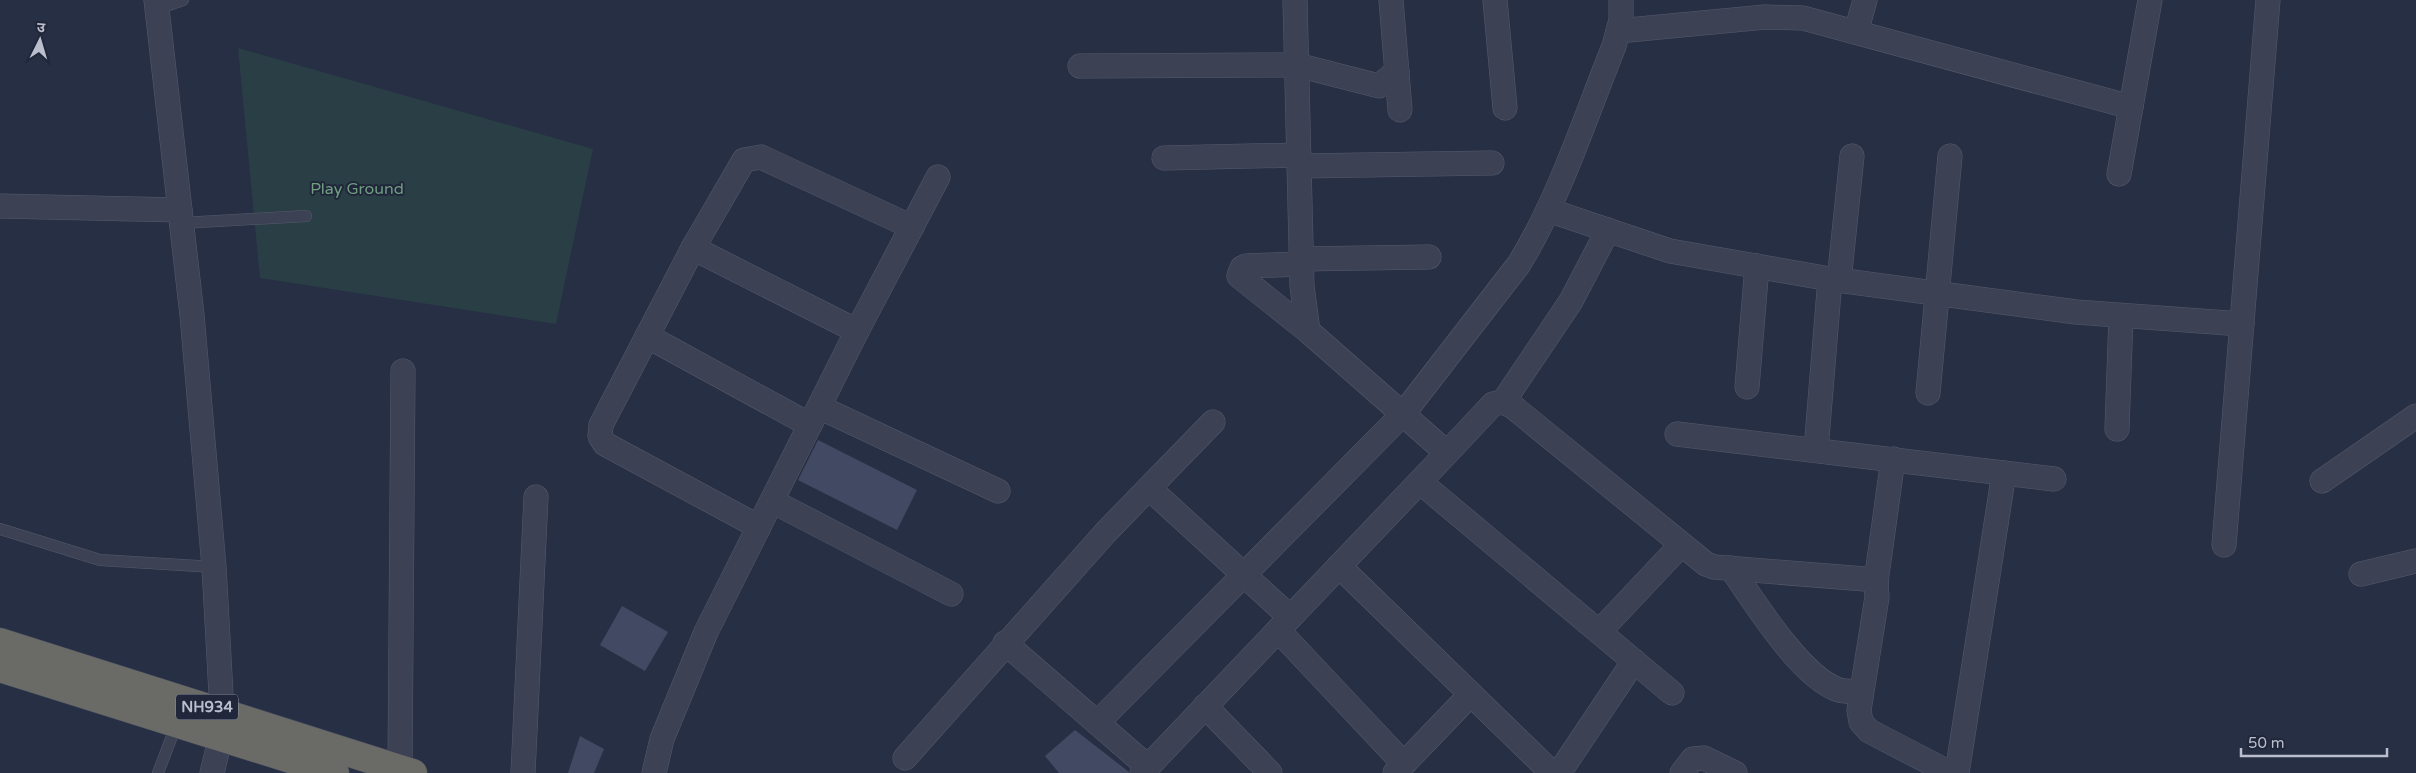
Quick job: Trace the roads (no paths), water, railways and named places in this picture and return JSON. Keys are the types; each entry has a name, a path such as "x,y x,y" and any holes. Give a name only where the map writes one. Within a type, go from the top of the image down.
{"highway":[{"name":"NH934","path":"0,642 221,724 407,771"},
{"name":"NH934","path":"0,668 177,722 221,724 276,763 335,773"}],"street":[{"path":"1295,0 1301,261 1308,331"},
{"path":"1391,0 1400,110"},
{"path":"1495,0 1505,108"},
{"path":"1098,722 1403,414 1519,264 1535,239 1548,210 1618,31 1621,20 1620,0"},
{"path":"1856,32 1865,0"},
{"path":"2119,174 2150,0"},
{"path":"2224,545 2268,0"},
{"path":"156,4 192,315 214,567 221,724 212,773"},
{"path":"1618,31 1765,17 1803,18 2131,107"},
{"path":"1080,66 1297,65 1379,86 1397,71"},
{"path":"759,527 605,444 600,436 601,425 693,248 744,160 761,156 912,227"},
{"path":"1816,450 1835,280 1852,156"},
{"path":"1928,393 1950,156"},
{"path":"1164,158 1492,163"},
{"path":"654,773 662,739 706,632 857,331 938,177"},
{"path":"0,206 181,217"},
{"path":"1548,210 1670,251 1835,280 1937,295 2121,316 2242,324"},
{"path":"1503,402 1571,301 1608,230"},
{"path":"693,248 857,331"},
{"path":"1428,257 1301,261 1246,266 1242,268 1239,276 1308,331 1447,453"},
{"path":"1747,387 1757,266"},
{"path":"2117,429 2121,316"},
{"path":"647,336 815,416 998,492"},
{"path":"403,371 407,771"},
{"path":"1006,643 1098,722 1145,770 1493,404 1503,402 1512,406 1706,564 1730,568 1865,579 1876,582"},
{"path":"2322,480 2416,416"},
{"path":"905,758 1006,643 1149,488 1213,422"},
{"path":"1677,434 2054,479"},
{"path":"1893,459 1876,582 1877,597 1859,710 1861,722 1868,730 1950,773"},
{"path":"1957,773 2004,473"},
{"path":"1420,482 1672,693"},
{"path":"1149,488 1244,575 1400,768 1471,694"},
{"path":"523,773 536,497"},
{"path":"772,501 951,594"},
{"path":"1599,632 1681,545"},
{"path":"2361,574 2416,562"},
{"path":"1339,566 1552,773"},
{"path":"1730,568 1781,642 1822,680 1838,690 1862,692"},
{"path":"1559,773 1634,661"},
{"path":"1205,706 1270,773"},
{"path":"1682,773 1693,759 1704,758 1735,773"}],"lane":[{"path":"156,4 183,0"},
{"path":"181,217 306,216"},
{"path":"0,529 100,560 214,567"},
{"path":"158,773 177,722"}],"park label":[{"name":"Play Ground","path":"357,189"}]}
